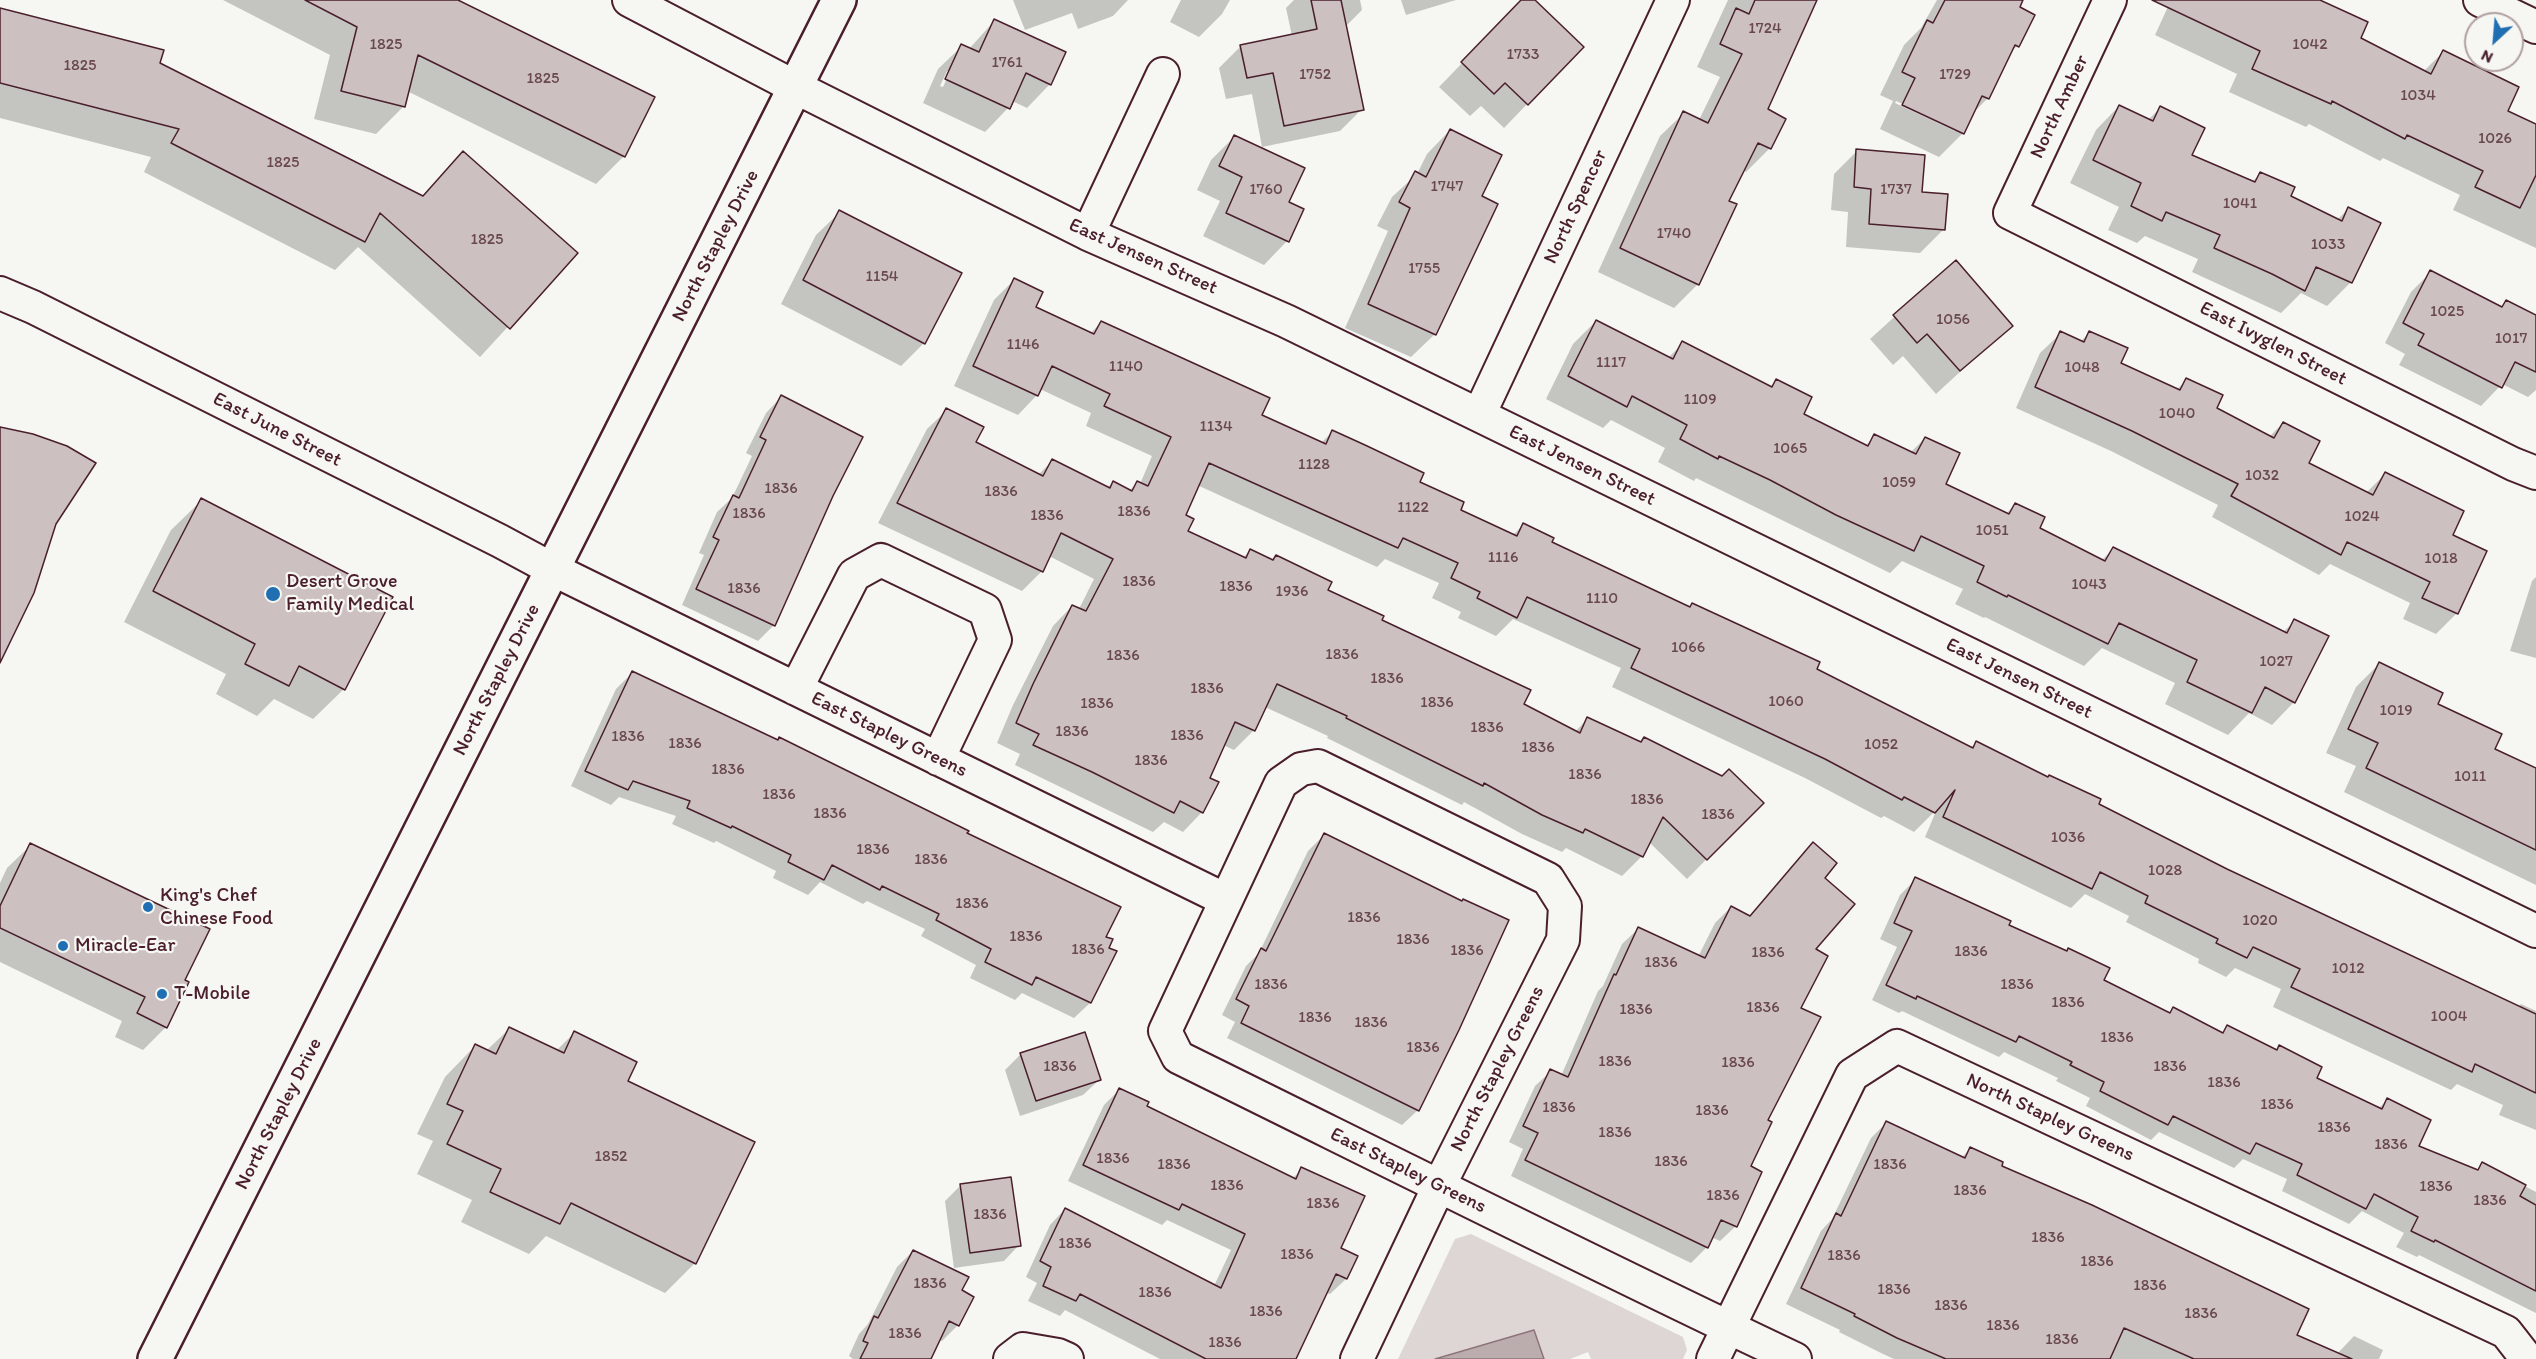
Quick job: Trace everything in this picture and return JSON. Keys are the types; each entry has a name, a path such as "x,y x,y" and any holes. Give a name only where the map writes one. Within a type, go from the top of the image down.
{"main road":[{"name":"North Stapley Drive","path":"155,1359 839,0"}],"street":[{"name":"East Jensen Street","path":"629,0 795,87 1088,234 1286,321 2536,931"},
{"name":"North Spencer","path":"1479,415 1673,0"},
{"name":"North Amber","path":"2010,213 2110,0"},
{"path":"2480,0 2536,27"},
{"path":"1088,234 1163,74"},
{"name":"East Ivyglen Street","path":"2010,213 2513,464 2536,473"},
{"name":"East June Street","path":"0,293 33,307 489,535 552,569"},
{"path":"796,689 854,575 881,561 985,610 995,640 938,759"},
{"name":"East Stapley Greens","path":"552,569 1226,900"},
{"name":"East Stapley Greens","path":"1565,906 1548,879 1318,766 1301,769 1281,783 1165,1031 1178,1057 1795,1359"},
{"name":"North Stapley Greens","path":"1357,1359 1439,1186 1563,940 1565,906"},
{"name":"North Stapley Greens","path":"1713,1359 1852,1075 1897,1047 2506,1332 2527,1359"},
{"path":"1017,1354 1058,1355 1067,1359"}],"shaded area":[{"path":"1471,1234 1683,1337 1687,1350 1683,1359 1591,1359 1588,1352 1570,1359 1544,1359 1534,1330 1435,1359 1398,1359 1455,1239"},
{"path":"1534,1330 1544,1359 1435,1359"}],"building":[{"path":"305,0 458,0 655,97 625,157 418,55 405,107 341,91 357,27"},
{"path":"1311,0 1341,0 1364,110 1284,126 1273,73 1247,78 1240,45 1317,29"},
{"path":"1521,0 1535,0 1584,47 1528,105 1505,83 1494,94 1461,62"},
{"path":"1755,0 1817,0 1768,109 1786,119 1771,149 1758,143 1729,201 1737,204 1699,285 1620,248 1683,111 1708,123 1742,54 1720,44 1736,8 1749,14"},
{"path":"1945,0 2023,0 2020,7 2035,15 2019,47 2015,45 1989,99 1982,96 1964,134 1902,105 1915,78 1902,72 1927,20 1933,23"},
{"path":"2152,0 2320,0 2368,22 2361,38 2431,74 2443,50 2464,60 2464,72 2488,72 2519,87 2508,111 2536,124 2536,175 2520,208 2475,187 2483,171 2407,135 2405,139 2332,101 2331,104 2252,69 2260,51"},
{"path":"0,8 164,50 160,63 423,196 463,151 578,253 510,329 380,213 365,242 171,143 179,129 0,83"},
{"path":"994,19 1066,52 1051,85 1026,73 1010,109 945,79 961,44 979,52"},
{"path":"2119,105 2153,121 2160,106 2205,128 2192,155 2255,182 2260,172 2295,187 2291,196 2342,221 2348,207 2381,223 2352,283 2316,267 2305,291 2214,248 2220,235 2166,212 2162,221 2131,206 2141,183 2093,160"},
{"path":"1450,129 1502,155 1482,196 1498,204 1436,335 1368,304 1410,208 1399,202 1415,171 1426,177"},
{"path":"1234,135 1305,168 1289,202 1304,209 1289,242 1226,213 1242,177 1219,166"},
{"path":"1856,149 1925,155 1922,192 1948,194 1945,230 1869,224 1871,189 1854,187"},
{"path":"839,210 962,273 925,344 803,280"},
{"path":"1956,260 2013,326 1960,371 1927,334 1917,343 1893,315"},
{"path":"2430,270 2502,307 2506,300 2536,315 2536,372 2515,362 2502,388 2418,345 2424,334 2403,323"},
{"path":"1014,278 1043,292 1036,307 1094,334 1101,321 1270,398 1262,415 1326,444 1332,430 1365,445 1424,473 1420,482 1464,502 1461,510 1517,536 1523,523 1554,538 1552,542 1690,607 1692,603 1820,662 1817,669 1973,748 1976,741 2048,777 2049,775 2101,799 2099,804 2227,869 2536,1014 2536,1093 2475,1064 2472,1072 2291,987 2300,969 2253,947 2247,958 2216,943 2218,939 2145,903 2148,896 2100,872 2092,889 1943,817 1955,790 1935,813 1904,797 1902,800 1825,759 1631,668 1640,649 1527,597 1517,618 1477,598 1480,592 1451,578 1458,563 1403,538 1398,548 1209,463 1186,515 1194,519 1188,531 1246,558 1250,549 1273,560 1276,555 1332,582 1328,590 1384,616 1382,620 1531,690 1524,704 1580,733 1587,717 1641,742 1644,737 1722,776 1729,769 1764,803 1707,860 1663,817 1643,857 1585,829 1583,833 1542,815 1484,783 1483,786 1346,718 1347,716 1277,684 1255,731 1235,722 1210,778 1219,782 1203,813 1180,801 1174,813 1033,745 1039,734 1016,723 1072,605 1086,611 1113,559 1061,533 1043,572 897,503 946,408 984,427 976,442 1043,476 1052,459 1110,488 1113,481 1132,491 1137,481 1148,486 1171,437 1104,406 1110,394 1052,366 1038,396 973,366"},
{"path":"1596,320 1673,359 1682,341 1772,387 1776,379 1812,397 1804,414 1868,446 1874,434 1916,454 1925,437 1960,453 1946,484 2009,514 2015,503 2045,517 2040,528 2105,561 2113,547 2287,633 2294,619 2329,636 2295,703 2265,687 2252,713 2187,682 2197,660 2119,623 2108,644 1977,582 1984,566 1921,536 1914,551 1836,515 1770,480 1719,456 1718,459 1680,439 1687,425 1632,396 1627,407 1568,376"},
{"path":"2060,331 2084,342 2089,331 2128,348 2121,363 2180,390 2186,378 2223,395 2217,408 2274,438 2283,422 2320,441 2309,463 2373,495 2385,472 2464,511 2453,535 2487,551 2458,614 2422,598 2430,582 2347,542 2341,555 2231,496 2238,484 2132,431 2035,387"},
{"path":"781,395 863,437 833,496 775,626 696,589 719,540 713,537 733,495 739,498 766,440 760,437"},
{"path":"0,427 33,434 67,446 96,463 56,524 34,593 0,663"},
{"name":"Desert Grove Family Medical","path":"201,498 393,597 345,690 299,666 289,686 245,664 255,644 153,591"},
{"path":"2379,662 2443,693 2438,704 2502,734 2495,749 2536,768 2536,850 2366,768 2378,743 2348,729"},
{"path":"632,671 778,740 779,737 969,831 967,833 1121,907 1106,937 1113,939 1109,948 1117,951 1091,1003 1036,977 1032,985 985,962 991,949 936,920 939,914 882,886 880,890 832,865 824,880 788,862 791,855 732,826 731,828 687,808 690,801 633,781 628,790 585,771"},
{"path":"1324,833 1462,901 1463,899 1509,920 1419,1111 1241,1023 1249,1006 1236,999 1261,948 1266,951"},
{"path":"1813,842 1837,863 1825,878 1855,904 1816,949 1828,956 1801,1008 1821,1017 1768,1120 1772,1122 1751,1166 1762,1172 1737,1227 1721,1220 1708,1248 1525,1160 1538,1133 1523,1126 1550,1069 1568,1077 1614,974 1616,975 1638,927 1705,958 1731,906 1750,916"},
{"path":"30,843 210,929 185,980 189,982 167,1028 137,1013 145,997 0,928 0,906"},
{"path":"1915,877 2011,921 2009,925 2067,951 2068,948 2110,968 2104,980 2170,1013 2173,1007 2223,1033 2227,1025 2277,1050 2279,1045 2322,1067 2317,1078 2382,1109 2387,1098 2431,1120 2419,1146 2478,1170 2482,1162 2526,1185 2520,1196 2536,1205 2536,1291 2435,1240 2434,1242 2411,1231 2418,1217 2374,1194 2366,1209 2297,1175 2302,1164 2256,1143 2250,1154 2173,1116 2168,1125 2100,1091 2104,1082 2070,1065 2072,1062 2019,1036 2016,1042 1917,996 1916,999 1886,985 1912,931 1894,923"},
{"path":"509,1027 564,1053 574,1031 637,1062 628,1081 755,1142 696,1264 571,1203 560,1224 490,1192 501,1169 447,1144 463,1111 447,1104 475,1044 496,1054"},
{"path":"1085,1032 1101,1080 1036,1101 1020,1053"},
{"path":"1119,1088 1149,1102 1147,1106 1296,1179 1301,1167 1365,1196 1341,1248 1358,1256 1347,1279 1336,1274 1296,1359 1206,1359 1080,1294 1076,1301 1043,1286 1051,1267 1040,1261 1065,1208 1221,1288 1245,1234 1182,1204 1179,1210 1083,1165"},
{"path":"1886,1121 1965,1158 1970,1147 2003,1162 2002,1166 2092,1205 2309,1309 2297,1335 2352,1359 2194,1359 2124,1328 2110,1359 1946,1359 1897,1338 1854,1316 1855,1314 1801,1288 1836,1213 1841,1216"},
{"path":"1011,1177 1021,1246 970,1253 960,1184"},
{"path":"913,1250 969,1277 962,1290 974,1297 959,1326 949,1321 931,1359 860,1359 868,1343 863,1341 874,1316 878,1318"}],"place":[{"name":"Desert Grove Family Medical","path":"273,594"},
{"name":"King's Chef Chinese Food","path":"148,907"},
{"name":"Miracle-Ear","path":"63,946"},
{"name":"T-Mobile","path":"162,994"}]}
